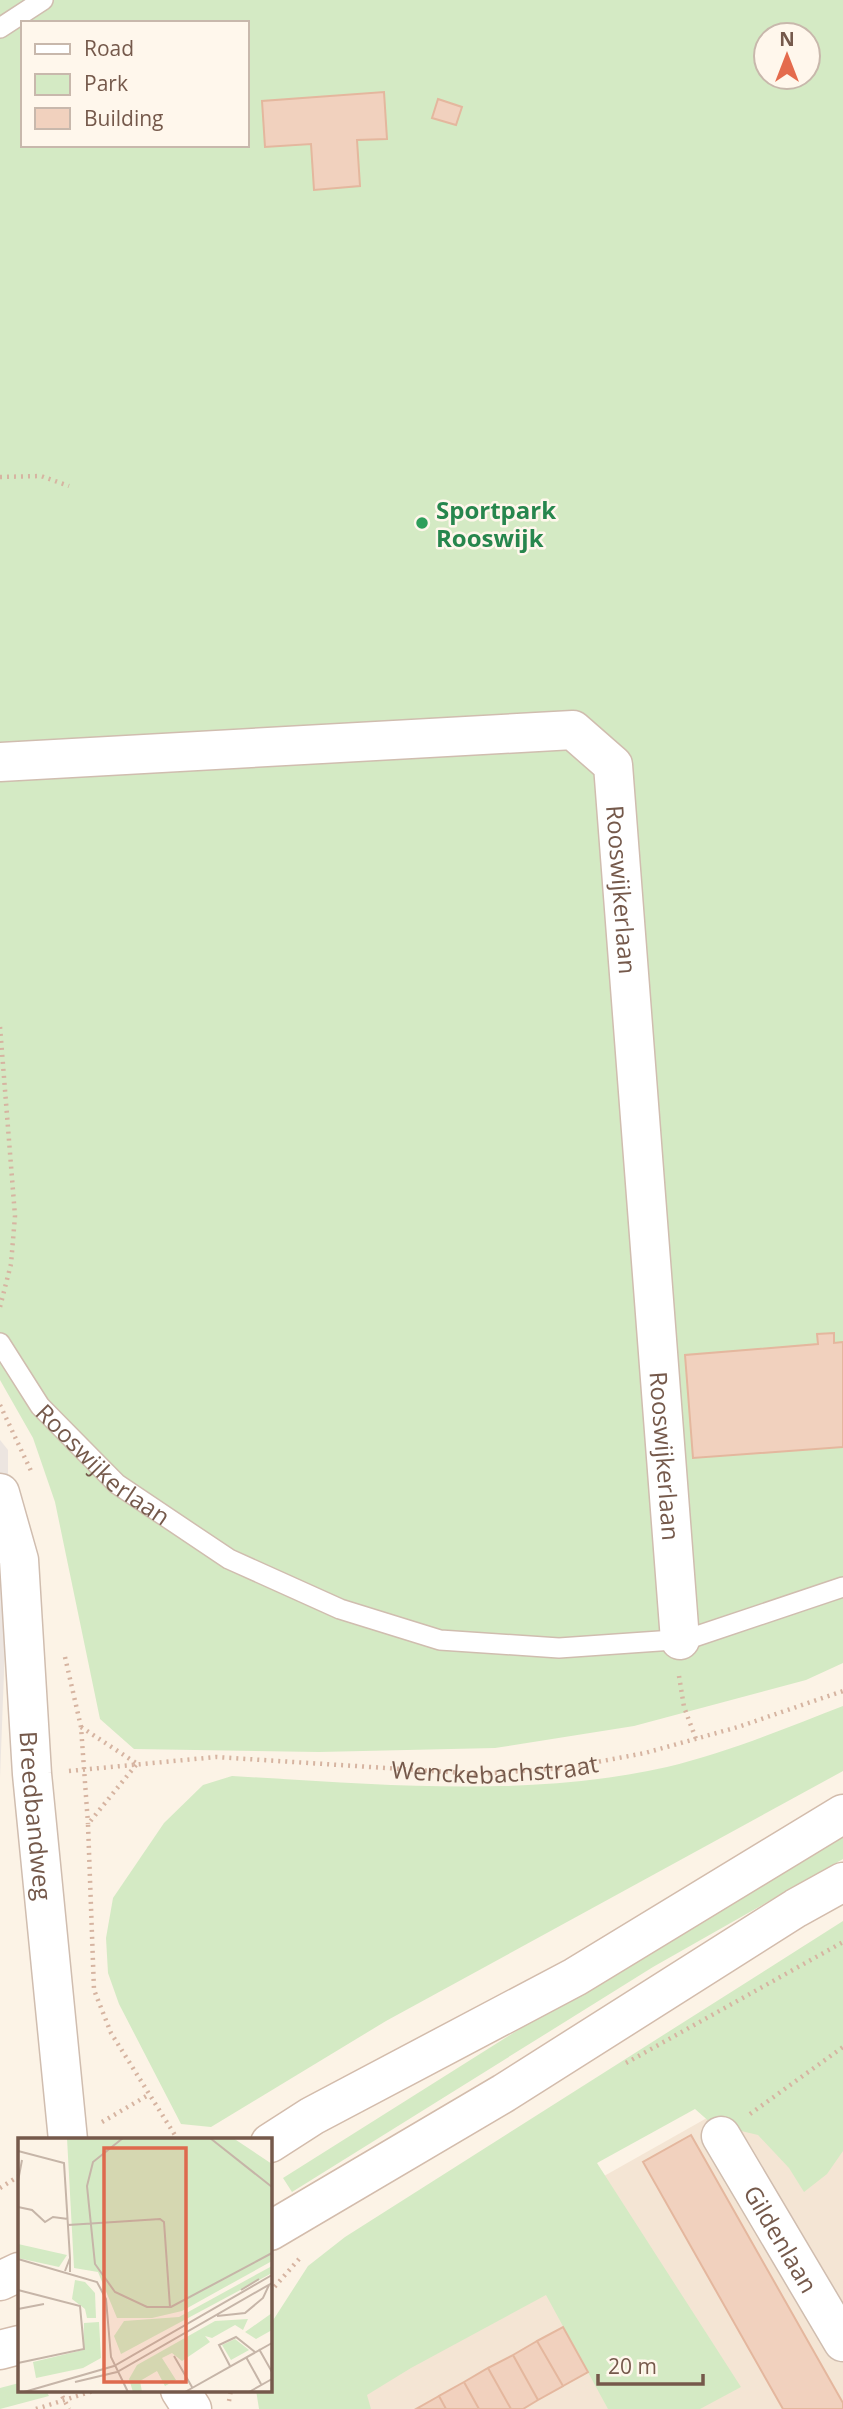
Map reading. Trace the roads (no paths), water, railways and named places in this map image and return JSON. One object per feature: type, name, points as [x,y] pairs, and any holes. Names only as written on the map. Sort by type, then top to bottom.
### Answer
[{"type":"street","name":"Rooswijkerlaan","points":[[0,762],[573,730],[614,765],[680,1640]]},
{"type":"street","name":"Breedbandweg","points":[[0,1493],[19,1560],[32,1774],[83,2132]]},
{"type":"street","points":[[271,2143],[312,2116],[575,1977],[843,1814]]},
{"type":"street","points":[[271,2230],[504,2093],[796,1908],[843,1882]]},
{"type":"street","name":"Gildenlaan","points":[[721,2136],[843,2342]]},
{"type":"street","points":[[0,2281],[18,2272]]},
{"type":"street","points":[[0,2350],[18,2345]]},
{"type":"street","points":[[181,2392],[192,2409]]},
{"type":"lane","points":[[0,28],[43,0]]},
{"type":"lane","name":"Rooswijkerlaan","points":[[0,1343],[40,1406],[117,1485],[229,1559],[340,1609],[440,1640],[559,1648],[680,1640],[843,1587]]},
{"type":"place","name":"Sportpark Rooswijk","points":[[422,523]]}]
